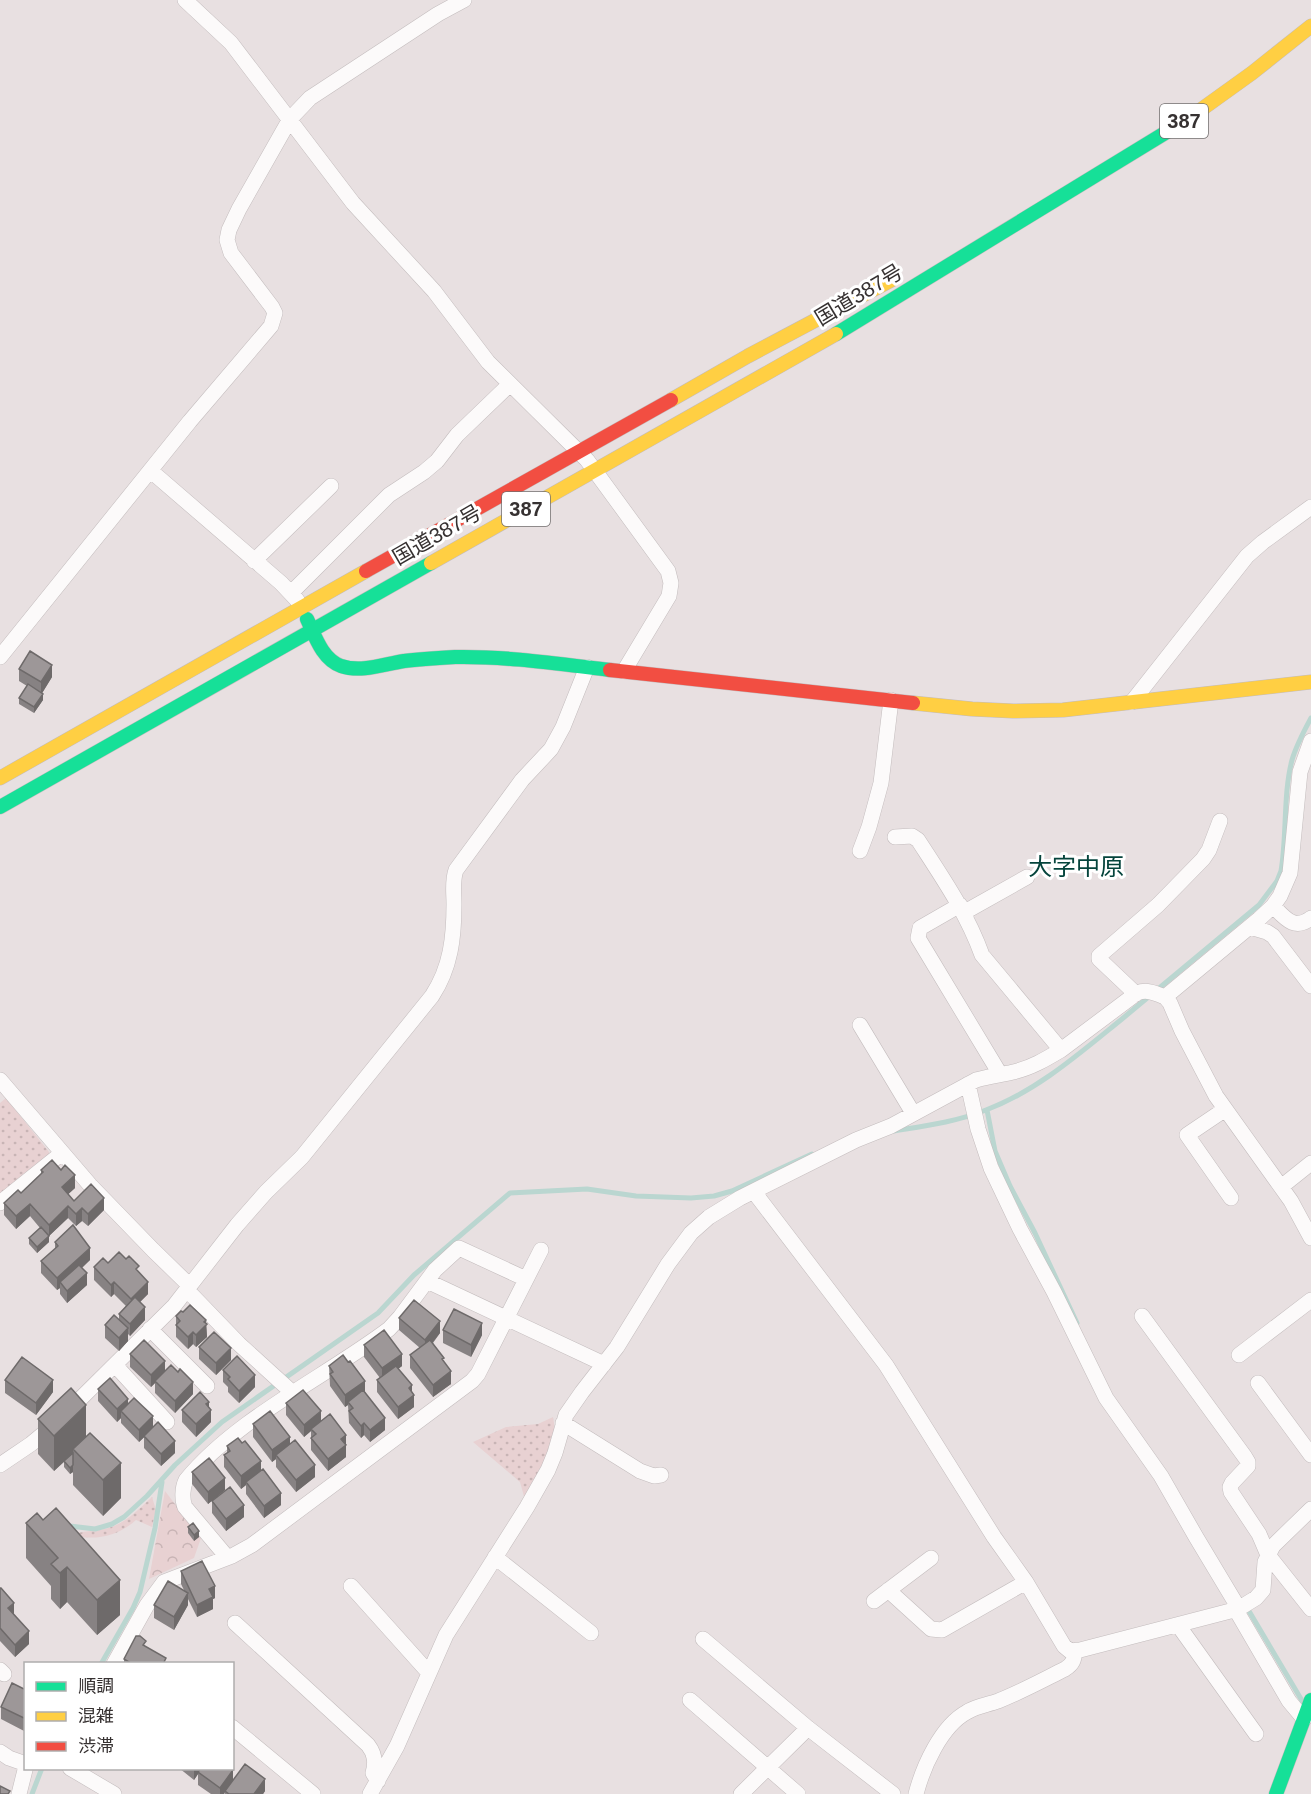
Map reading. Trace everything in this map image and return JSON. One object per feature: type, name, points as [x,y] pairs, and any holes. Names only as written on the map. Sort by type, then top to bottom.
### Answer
[{"type":"main road","name":"国道387号","points":[[0,807],[834,335],[1184,122],[1252,73],[1311,26]]},
{"type":"main road","name":"国道387号","points":[[0,778],[748,356],[869,291],[1048,204]]},
{"type":"main road","points":[[301,608],[325,653],[336,664],[346,668],[417,660],[482,658],[587,667],[972,709],[1013,711],[1063,710],[1311,682]]},
{"type":"main road","points":[[1276,1794],[1307,1711]]},
{"type":"street","points":[[185,0],[231,43],[364,217],[434,291],[481,353],[594,470],[668,571],[669,596],[624,671]]},
{"type":"street","points":[[0,657],[190,421],[266,333],[274,320],[275,313],[272,307],[231,253],[227,240],[239,209],[290,119],[310,98],[438,14],[464,0]]},
{"type":"street","points":[[291,593],[388,495],[437,461],[457,435],[510,385]]},
{"type":"street","points":[[151,471],[291,593],[301,608]]},
{"type":"street","points":[[254,561],[331,486]]},
{"type":"street","points":[[1132,702],[1247,556],[1311,507]]},
{"type":"street","points":[[0,1465],[46,1433],[189,1288],[237,1225],[266,1192],[302,1157],[439,986],[451,951],[456,870],[522,780],[551,749],[563,727],[587,667]]},
{"type":"street","points":[[860,851],[881,783],[891,700]]},
{"type":"street","points":[[1165,997],[1273,906],[1285,887],[1290,873],[1300,772],[1311,741]]},
{"type":"street","points":[[1136,994],[1099,956],[1151,912],[1203,859],[1209,850],[1220,821]]},
{"type":"street","points":[[895,837],[912,836],[918,840],[962,909],[984,958],[1061,1050]]},
{"type":"street","points":[[1000,1074],[918,938],[920,928],[1028,877]]},
{"type":"street","points":[[1273,906],[1291,922],[1301,924],[1311,918]]},
{"type":"street","points":[[1250,927],[1273,936],[1311,986]]},
{"type":"street","points":[[374,1787],[397,1746],[446,1635],[548,1470],[563,1423],[571,1407],[625,1335],[668,1264],[691,1233],[709,1217],[856,1140],[891,1126],[968,1084],[1028,1067],[1061,1050],[1143,990],[1165,997],[1204,1076],[1224,1110],[1281,1187],[1311,1238]]},
{"type":"street","points":[[860,1025],[913,1113]]},
{"type":"street","points":[[0,1080],[110,1207],[189,1288],[239,1344],[294,1394]]},
{"type":"street","points":[[968,1084],[978,1129],[991,1168],[1106,1398],[1161,1476],[1235,1602],[1245,1605],[1289,1701],[1307,1711]]},
{"type":"street","points":[[1224,1110],[1187,1135],[1231,1198]]},
{"type":"street","points":[[0,1203],[62,1153]]},
{"type":"street","points":[[1281,1187],[1311,1163]]},
{"type":"street","points":[[754,1192],[886,1365],[994,1537],[1026,1582],[1064,1646],[1070,1651],[1178,1625],[1245,1605],[1263,1590],[1265,1562],[1268,1555],[1280,1538],[1311,1509]]},
{"type":"street","points":[[227,1557],[183,1502],[184,1484],[188,1478],[225,1442],[389,1329],[435,1270],[459,1248],[526,1280]]},
{"type":"street","points":[[115,1662],[161,1584],[169,1578],[227,1557],[252,1545],[464,1389],[478,1374],[541,1250]]},
{"type":"street","points":[[427,1281],[604,1364]]},
{"type":"street","points":[[1239,1355],[1311,1300]]},
{"type":"street","points":[[1142,1316],[1248,1462],[1245,1471],[1232,1483],[1230,1489],[1259,1534],[1268,1555],[1311,1609]]},
{"type":"street","points":[[150,1329],[207,1386]]},
{"type":"street","points":[[115,1365],[167,1422]]},
{"type":"street","points":[[1258,1383],[1311,1455]]},
{"type":"street","points":[[563,1423],[640,1471],[654,1476],[661,1475]]},
{"type":"street","points":[[495,1557],[591,1633]]},
{"type":"street","points":[[874,1601],[931,1558]]},
{"type":"street","points":[[888,1590],[931,1629],[942,1630],[1026,1582]]},
{"type":"street","points":[[351,1586],[429,1672]]},
{"type":"street","points":[[234,1623],[368,1745],[374,1755],[374,1787]]},
{"type":"street","points":[[1178,1625],[1256,1734]]},
{"type":"street","points":[[703,1639],[808,1728],[893,1794]]},
{"type":"street","points":[[916,1794],[928,1761],[958,1718],[973,1709],[998,1701],[1071,1666],[1075,1651]]},
{"type":"street","points":[[690,1700],[798,1794]]},
{"type":"street","points":[[741,1794],[808,1728]]},
{"type":"street","points":[[234,1729],[313,1794]]},
{"type":"street","points":[[0,1752],[24,1764]]},
{"type":"street","points":[[19,1794],[25,1770]]},
{"type":"street","points":[[73,1770],[114,1794]]},
{"type":"green space","points":[[6,1098],[49,1152],[49,1159],[0,1198],[0,1103]]},
{"type":"green space","points":[[553,1417],[551,1450],[525,1500],[520,1482],[473,1442],[506,1427],[538,1424]]},
{"type":"green space","points":[[165,1491],[201,1538],[194,1558],[149,1579]]},
{"type":"green space","points":[[152,1497],[156,1510],[152,1527],[136,1520],[129,1526],[105,1536],[88,1538],[70,1535],[115,1526]]},
{"type":"building","points":[[30,651],[52,665],[41,682],[19,669]]},
{"type":"building","points":[[28,684],[43,694],[34,707],[19,698]]},
{"type":"building","points":[[52,1160],[61,1170],[65,1165],[75,1175],[62,1187],[74,1201],[91,1184],[104,1198],[88,1214],[82,1208],[76,1214],[68,1206],[49,1225],[30,1204],[16,1216],[4,1203],[18,1190],[21,1193]]},
{"type":"building","points":[[73,1225],[90,1248],[57,1278],[41,1261],[58,1246],[55,1242]]},
{"type":"building","points":[[41,1227],[49,1236],[37,1247],[29,1238]]},
{"type":"building","points":[[119,1252],[126,1259],[129,1256],[139,1266],[136,1269],[148,1282],[131,1299],[114,1282],[111,1285],[94,1267],[103,1258],[108,1263]]},
{"type":"building","points":[[79,1265],[87,1273],[67,1291],[60,1282]]},
{"type":"building","points":[[135,1297],[145,1307],[130,1324],[119,1314]]},
{"type":"building","points":[[414,1300],[440,1321],[425,1340],[399,1318]]},
{"type":"building","points":[[190,1305],[206,1320],[204,1322],[207,1324],[196,1335],[193,1332],[188,1337],[176,1325],[180,1321],[176,1316]]},
{"type":"building","points":[[454,1309],[482,1323],[471,1345],[443,1330]]},
{"type":"building","points":[[114,1315],[128,1328],[119,1338],[105,1325]]},
{"type":"building","points":[[384,1330],[402,1354],[382,1368],[364,1345]]},
{"type":"building","points":[[214,1332],[231,1348],[216,1363],[199,1347]]},
{"type":"building","points":[[144,1340],[165,1361],[151,1375],[130,1354]]},
{"type":"building","points":[[430,1340],[451,1371],[433,1385],[410,1355]]},
{"type":"building","points":[[343,1355],[365,1381],[345,1395],[330,1374],[333,1372],[329,1366]]},
{"type":"building","points":[[237,1356],[255,1375],[239,1391],[223,1370]]},
{"type":"building","points":[[22,1357],[53,1380],[36,1403],[5,1380]]},
{"type":"building","points":[[171,1365],[178,1372],[180,1369],[193,1382],[175,1401],[155,1381]]},
{"type":"building","points":[[396,1366],[412,1385],[409,1388],[414,1395],[398,1407],[377,1380]]},
{"type":"building","points":[[110,1378],[128,1399],[117,1409],[98,1389]]},
{"type":"building","points":[[71,1388],[86,1405],[54,1436],[38,1419]]},
{"type":"building","points":[[303,1390],[321,1411],[304,1425],[286,1403]]},
{"type":"building","points":[[363,1390],[385,1418],[370,1430],[364,1423],[361,1426],[349,1411],[353,1408],[348,1402]]},
{"type":"building","points":[[200,1392],[209,1402],[206,1404],[211,1410],[196,1424],[182,1410]]},
{"type":"building","points":[[134,1398],[153,1416],[139,1430],[121,1411]]},
{"type":"building","points":[[270,1411],[290,1437],[272,1450],[253,1424]]},
{"type":"building","points":[[330,1414],[346,1435],[341,1439],[346,1445],[328,1459],[311,1438],[316,1434],[311,1429]]},
{"type":"building","points":[[158,1422],[175,1441],[161,1454],[144,1436]]},
{"type":"building","points":[[90,1433],[121,1463],[103,1480],[73,1449]]},
{"type":"building","points":[[238,1438],[242,1443],[245,1441],[261,1461],[241,1476],[224,1455],[230,1451],[227,1446]]},
{"type":"building","points":[[295,1440],[315,1465],[296,1480],[276,1455]]},
{"type":"building","points":[[73,1453],[73,1465],[70,1468],[64,1461]]},
{"type":"building","points":[[209,1458],[225,1478],[208,1492],[192,1472]]},
{"type":"building","points":[[263,1469],[281,1493],[264,1506],[246,1482]]},
{"type":"building","points":[[230,1487],[244,1505],[226,1519],[212,1501]]},
{"type":"building","points":[[56,1508],[120,1580],[97,1600],[67,1567],[60,1573],[51,1564],[58,1558],[26,1523],[37,1513],[43,1520]]},
{"type":"building","points":[[193,1523],[199,1531],[194,1535],[188,1527]]},
{"type":"building","points":[[202,1561],[215,1586],[209,1589],[213,1597],[197,1605],[181,1571]]},
{"type":"building","points":[[168,1581],[188,1593],[174,1617],[154,1605]]},
{"type":"building","points":[[0,1588],[14,1603],[8,1608],[29,1631],[15,1645],[0,1628]]},
{"type":"building","points":[[136,1636],[146,1641],[143,1645],[166,1658],[164,1662],[129,1662],[124,1659]]},
{"type":"building","points":[[12,1683],[24,1689],[24,1718],[1,1707]]},
{"type":"building","points":[[245,1764],[265,1779],[254,1794],[229,1794],[225,1791]]},
{"type":"building","points":[[200,1770],[233,1770],[220,1788],[198,1772]]},
{"type":"building","points":[[0,1786],[10,1791],[8,1794],[0,1794]]},
{"type":"waterway","points":[[893,1131],[963,1118],[1023,1093],[1090,1045],[1259,905],[1277,881],[1281,871],[1289,773],[1296,749],[1311,718]]},
{"type":"waterway","points":[[987,1110],[995,1151],[1077,1323]]},
{"type":"waterway","points":[[70,1526],[95,1529],[112,1524],[124,1517],[175,1465],[222,1422],[378,1313],[414,1275],[510,1193],[587,1189],[636,1196],[691,1198],[714,1196],[732,1191],[812,1154]]},
{"type":"waterway","points":[[102,1662],[140,1592],[155,1528],[162,1482]]},
{"type":"waterway","points":[[1246,1606],[1304,1704]]},
{"type":"waterway","points":[[32,1794],[41,1770]]},
{"type":"traffic: fast","points":[[836,334],[1188,119]]},
{"type":"traffic: fast","points":[[0,807],[431,563]]},
{"type":"traffic: fast","points":[[307,619],[324,653],[334,663],[349,668],[365,668],[404,661],[474,657],[610,670]]},
{"type":"traffic: fast","points":[[1276,1794],[1311,1700]]},
{"type":"traffic: slow","points":[[1188,119],[1252,73],[1311,26]]},
{"type":"traffic: slow","points":[[671,400],[748,356],[895,278]]},
{"type":"traffic: slow","points":[[431,563],[836,334]]},
{"type":"traffic: slow","points":[[0,778],[366,571]]},
{"type":"traffic: slow","points":[[913,703],[1013,711],[1063,710],[1311,682]]},
{"type":"traffic: jam","points":[[366,571],[671,400]]},
{"type":"traffic: jam","points":[[610,670],[913,703]]},
{"type":"district","name":"大字中原","points":[[1076,867]]}]
